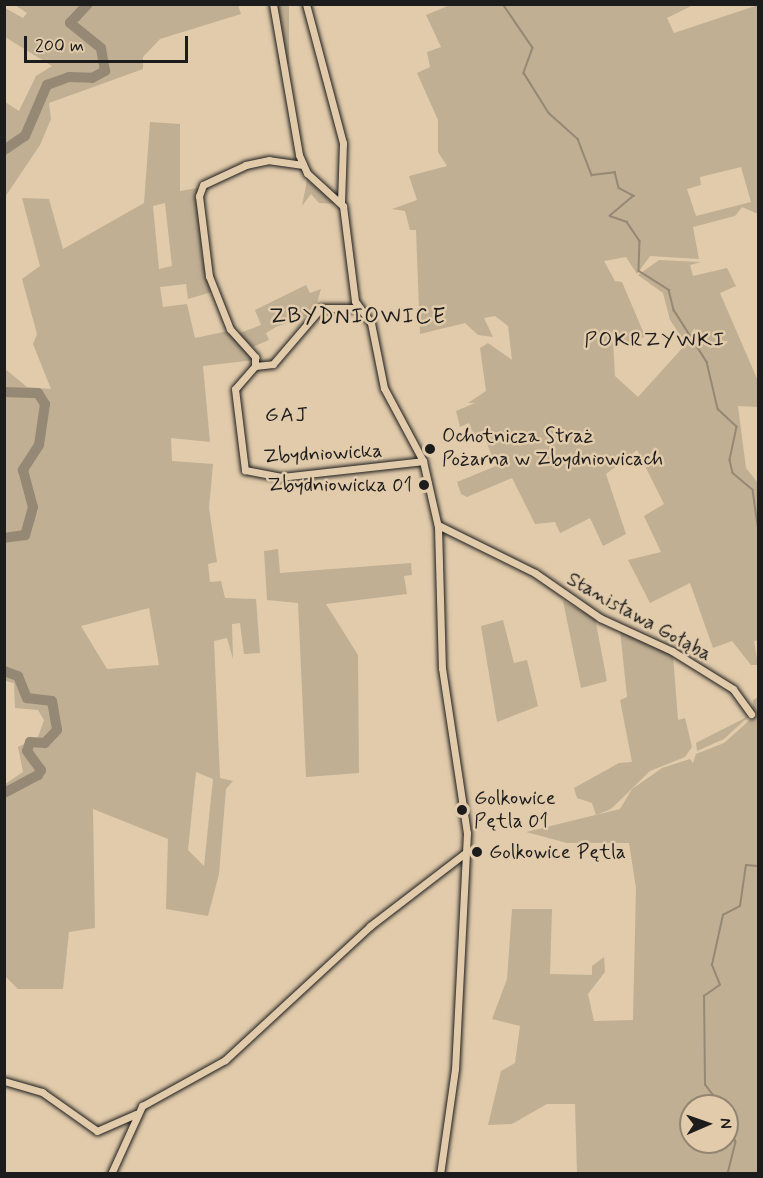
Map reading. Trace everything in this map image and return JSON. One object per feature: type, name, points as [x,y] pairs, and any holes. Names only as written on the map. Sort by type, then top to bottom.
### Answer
[{"type":"street","points":[[273,4],[303,165],[341,202]]},
{"type":"street","points":[[306,4],[343,142],[341,202],[359,308],[371,323],[384,388],[423,461],[438,525],[442,668],[466,812],[454,1069],[440,1173]]},
{"type":"street","points":[[303,165],[262,161],[201,187],[209,276],[230,329],[254,352],[255,366],[273,364],[321,308],[359,308]]},
{"type":"street","name":"Zbydniowicka","points":[[255,366],[235,389],[249,474],[281,477],[423,461]]},
{"type":"street","name":"Stanisława Gołąba","points":[[438,525],[535,573],[600,618],[679,655],[733,689],[751,714]]},
{"type":"street","points":[[4,1081],[42,1092],[97,1131],[136,1114],[151,1099],[225,1060],[370,926],[465,853]]},
{"type":"street","points":[[111,1173],[136,1114]]},
{"type":"shaded area","points":[[15,5],[238,5],[241,14],[160,39],[143,57],[143,69],[49,103],[51,119],[40,145],[5,197],[5,102],[19,111],[36,76],[52,66],[5,37],[5,8],[23,18],[27,13]]},
{"type":"shaded area","points":[[278,5],[289,5],[289,64],[278,64]]},
{"type":"shaded area","points":[[450,5],[693,5],[667,18],[674,33],[758,5],[758,214],[742,207],[735,216],[693,227],[699,259],[650,256],[637,274],[626,257],[604,261],[615,281],[622,282],[645,336],[629,347],[623,338],[613,341],[615,376],[638,397],[686,344],[670,320],[663,293],[638,275],[659,260],[701,262],[690,265],[693,276],[727,268],[736,286],[720,293],[758,381],[758,407],[738,406],[746,468],[758,483],[758,640],[754,641],[758,665],[751,665],[732,641],[713,648],[690,583],[650,603],[628,560],[661,552],[644,516],[664,504],[637,450],[606,474],[626,534],[603,546],[590,518],[560,533],[555,522],[535,524],[512,478],[467,497],[461,494],[457,482],[496,466],[484,436],[475,439],[469,423],[460,427],[456,411],[475,403],[468,403],[486,391],[480,348],[488,343],[512,360],[508,326],[495,316],[484,318],[493,337],[478,335],[465,323],[420,334],[416,230],[410,230],[405,211],[392,209],[417,200],[409,176],[447,166],[438,152],[438,120],[417,73],[430,67],[427,52],[441,47],[426,15]],"holes":[[[741,167],[751,202],[696,216],[687,189],[701,185],[700,177]]]},
{"type":"shaded area","points":[[150,122],[180,124],[180,191],[198,188],[202,257],[212,292],[188,299],[186,284],[160,287],[163,307],[187,304],[195,338],[228,331],[254,360],[203,366],[210,442],[171,438],[172,461],[213,464],[209,508],[217,562],[208,564],[210,582],[221,581],[225,598],[256,599],[260,653],[244,654],[240,623],[232,624],[233,659],[227,638],[214,641],[220,778],[233,781],[226,789],[219,874],[208,916],[166,909],[168,839],[93,809],[95,928],[69,932],[63,989],[18,989],[5,976],[5,784],[23,772],[18,747],[38,737],[44,720],[38,710],[15,708],[14,683],[5,681],[4,368],[27,387],[51,389],[33,344],[37,334],[22,279],[40,266],[22,198],[49,199],[63,249],[144,203]],"holes":[[[165,203],[172,266],[159,269],[153,206]],[[149,608],[159,665],[107,669],[81,626]],[[196,772],[213,779],[204,866],[188,850]]]},
{"type":"shaded area","points":[[307,180],[336,204],[319,203],[311,194],[302,206]]},
{"type":"shaded area","points":[[306,285],[310,293],[321,289],[314,313],[276,327],[266,333],[269,340],[253,347],[237,334],[261,325],[255,310]]},
{"type":"shaded area","points":[[278,549],[280,573],[411,563],[412,575],[404,576],[407,594],[326,604],[358,655],[359,773],[306,777],[298,603],[267,600],[264,551]]},
{"type":"shaded area","points":[[563,601],[595,618],[607,681],[581,688]]},
{"type":"shaded area","points":[[503,620],[514,663],[527,660],[538,706],[497,722],[481,626]]},
{"type":"shaded area","points":[[620,630],[673,655],[678,720],[685,718],[692,747],[685,757],[650,771],[611,809],[596,815],[592,803],[577,798],[574,788],[619,763],[632,762],[620,700],[627,697]]},
{"type":"shaded area","points":[[758,697],[758,1173],[577,1173],[575,1104],[547,1104],[512,1124],[488,1125],[501,1071],[515,1063],[520,1026],[492,1019],[507,979],[512,909],[552,909],[550,974],[592,975],[592,966],[604,957],[605,972],[588,994],[594,1021],[633,1020],[636,888],[629,843],[567,843],[526,832],[620,809],[632,789],[662,768],[690,759],[693,763],[696,754],[724,743],[752,718],[753,700]]},
{"type":"shaded area","points":[[749,716],[724,739],[697,751],[696,743]]},
{"type":"waterway","points":[[4,150],[25,136],[47,85],[69,77],[92,78],[105,71],[101,48],[70,23],[88,4]]},
{"type":"waterway","points":[[503,4],[533,48],[524,73],[549,113],[578,139],[592,175],[615,172],[619,188],[634,196],[610,216],[627,222],[640,241],[639,271],[669,290],[674,310],[707,362],[718,409],[737,427],[730,460],[733,473],[753,490],[758,526]]},
{"type":"waterway","points":[[4,392],[38,393],[45,404],[39,445],[23,470],[33,507],[25,535],[4,538]]},
{"type":"waterway","points":[[4,671],[18,676],[27,698],[52,701],[57,730],[45,743],[30,742],[27,751],[41,770],[38,775],[4,793]]},
{"type":"waterway","points":[[712,1094],[705,1085],[704,996],[720,985],[712,965],[723,915],[740,906],[746,865],[758,866]]},
{"type":"waterway","points":[[728,1174],[733,1154]]},
{"type":"place","name":"Ochotnicza Straż Pożarna w Zbydniowicach","points":[[430,449]]},
{"type":"place","name":"Zbydniowicka 01","points":[[424,485]]},
{"type":"place","name":"Golkowice Pętla 01","points":[[462,810]]},
{"type":"place","name":"Golkowice Pętla","points":[[477,852]]},
{"type":"district","name":"ZBYDNIOWICE","points":[[358,318]]},
{"type":"district","name":"POKRZYWKI","points":[[655,340]]},
{"type":"district","name":"GAJ","points":[[287,415]]}]
